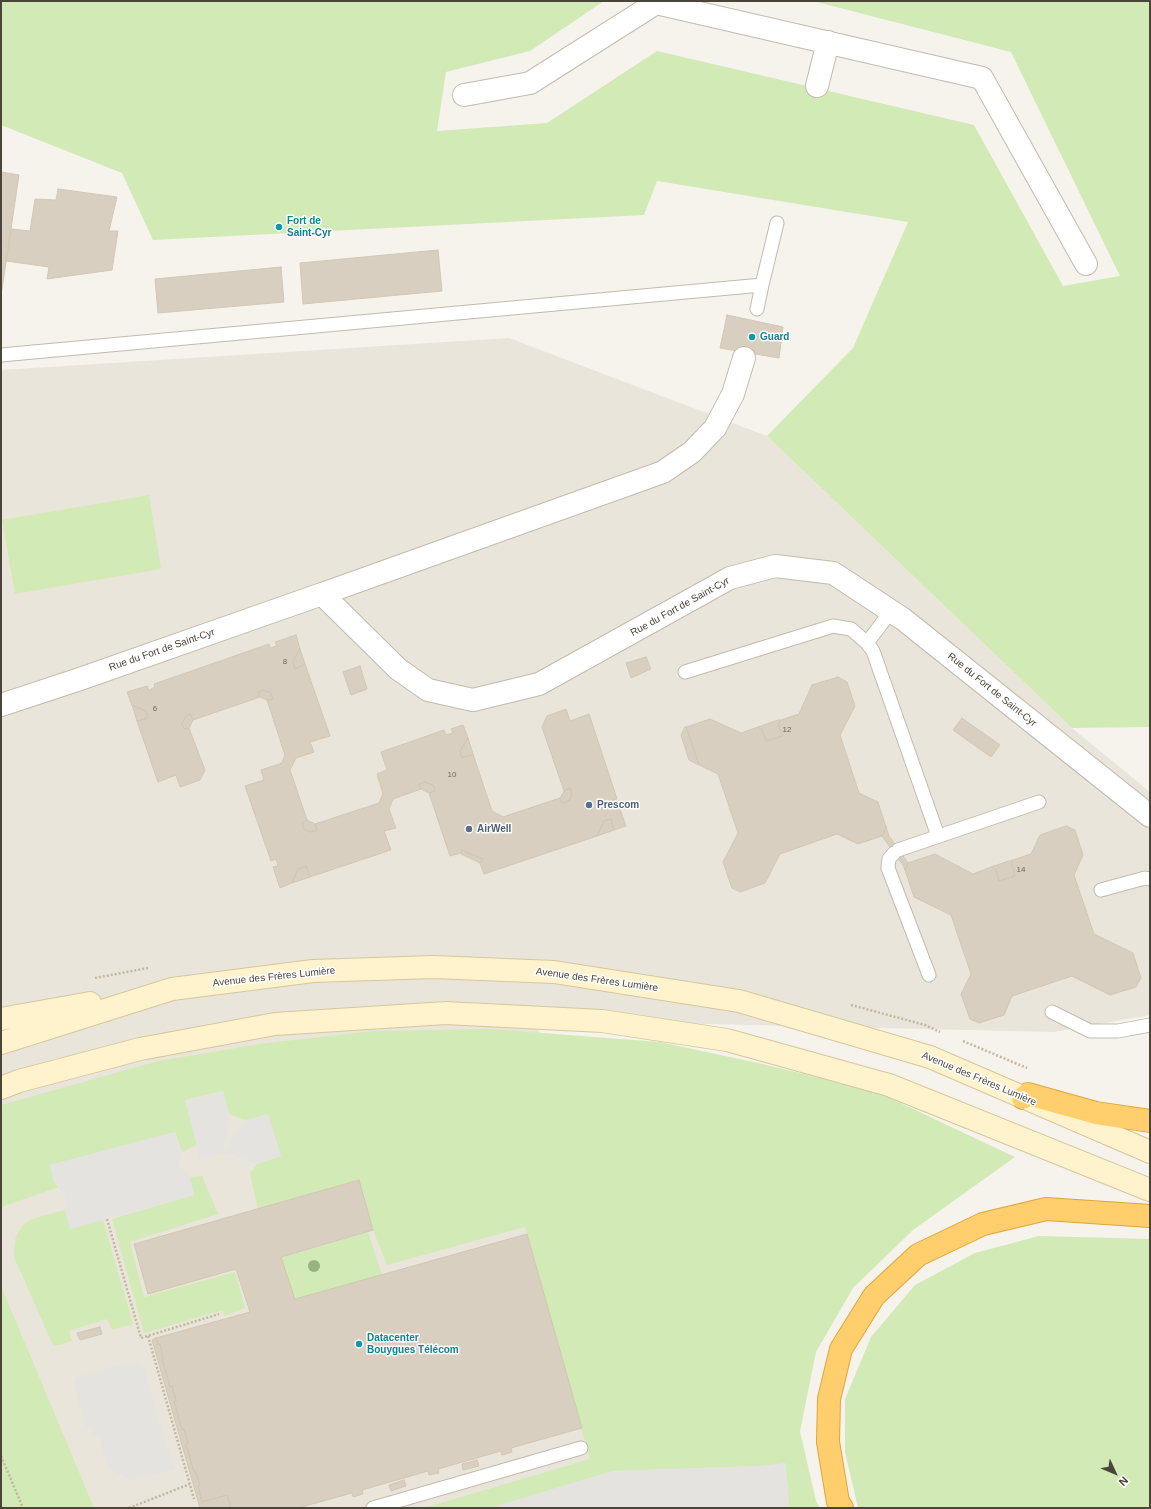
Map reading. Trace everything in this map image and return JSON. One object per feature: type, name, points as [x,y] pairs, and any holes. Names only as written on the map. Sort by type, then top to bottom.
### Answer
[{"type":"highway","points":[[1023,1098],[1028,1094],[1096,1113],[1150,1121]]},
{"type":"highway","points":[[842,1508],[838,1502],[828,1442],[829,1399],[841,1349],[874,1296],[918,1255],[983,1224],[1046,1209],[1150,1216]]},
{"type":"main road","name":"Avenue des Frères Lumière","points":[[1,1043],[172,989],[313,971],[434,967],[554,972],[739,1001],[930,1056],[1023,1098],[1150,1152]]},
{"type":"main road","points":[[1,1019],[172,989]]},
{"type":"main road","points":[[1,1088],[19,1081],[140,1049],[275,1024],[446,1012],[602,1021],[727,1040],[889,1085],[1150,1190]]},
{"type":"main road","points":[[1,1057],[17,1051],[23,1036]]},
{"type":"street","points":[[464,95],[530,83],[656,3],[982,78],[1086,264]]},
{"type":"street","points":[[817,86],[828,42]]},
{"type":"street","name":"Rue du Fort de Saint-Cyr","points":[[1,705],[80,679],[322,594],[663,472],[692,452],[715,428],[733,394],[744,358]]},
{"type":"street","name":"Rue du Fort de Saint-Cyr","points":[[322,594],[398,669],[428,690],[473,700],[539,684],[730,578],[775,566],[833,573],[903,619],[1150,816]]},
{"type":"lane","points":[[757,309],[777,223]]},
{"type":"lane","points":[[1,355],[762,285]]},
{"type":"lane","points":[[867,643],[891,611]]},
{"type":"lane","points":[[686,672],[833,626],[851,629],[867,643],[873,651],[938,836]]},
{"type":"lane","points":[[929,975],[888,868],[889,858],[896,851],[1039,802]]},
{"type":"lane","points":[[1101,890],[1145,878],[1150,879]]},
{"type":"lane","points":[[1052,1012],[1090,1031],[1118,1031],[1150,1025]]},
{"type":"lane","points":[[373,1508],[581,1448]]},
{"type":"path","points":[[108,1218],[141,1338],[219,1314]]},
{"type":"path","points":[[148,1336],[194,1498]]},
{"type":"path","points":[[1,1456],[23,1508]]},
{"type":"path","points":[[129,1508],[190,1484]]},
{"type":"shaded area","points":[[509,338],[767,436],[1072,728],[1150,792],[1150,1015],[1054,1032],[533,1020],[799,1508],[1,1508],[1,370]]},
{"type":"shaded area","points":[[223,1091],[229,1114],[224,1151],[246,1120],[268,1114],[281,1156],[257,1164],[224,1152],[200,1159],[185,1100]]},
{"type":"shaded area","points":[[175,1132],[182,1152],[178,1164],[190,1177],[194,1195],[70,1229],[65,1210],[65,1195],[54,1182],[50,1165]]},
{"type":"shaded area","points":[[134,1360],[144,1369],[175,1468],[133,1481],[109,1469],[99,1438],[86,1426],[75,1389],[75,1378]]},
{"type":"shaded area","points":[[786,1463],[789,1508],[490,1508],[613,1471],[759,1466]]},
{"type":"green space","name":"Fort de Saint-Cyr","points":[[1,1],[604,1],[530,51],[446,72],[437,131],[547,123],[657,51],[974,125],[1063,286],[1120,276],[1011,52],[813,1],[1150,1],[1150,727],[1072,728],[767,436],[853,348],[908,222],[657,181],[644,215],[153,240],[122,173],[1,125]]},
{"type":"green space","points":[[149,495],[161,569],[15,594],[2,520]]},
{"type":"green space","points":[[490,1029],[660,1042],[767,1065],[877,1092],[1015,1157],[913,1230],[853,1288],[816,1352],[800,1431],[816,1501],[820,1508],[789,1508],[787,1480],[759,1466],[613,1471],[490,1508],[424,1508],[590,1459],[525,1227],[387,1265],[373,1230],[359,1180],[258,1209],[250,1174],[257,1164],[281,1156],[268,1115],[246,1120],[229,1114],[223,1091],[185,1100],[197,1145],[182,1152],[175,1132],[50,1165],[54,1182],[59,1187],[4,1206],[1,1209],[1,1105],[158,1061],[267,1043],[374,1031]]},
{"type":"green space","points":[[202,1176],[218,1214],[130,1242],[144,1297],[235,1272],[245,1308],[224,1316],[223,1310],[144,1333],[112,1219],[194,1195],[190,1177]]},
{"type":"green space","points":[[65,1210],[70,1229],[103,1220],[133,1324],[112,1330],[107,1319],[69,1331],[72,1341],[55,1345],[52,1343],[14,1257],[14,1247],[16,1236],[22,1226],[32,1219]]},
{"type":"green space","points":[[368,1232],[382,1275],[295,1299],[281,1257]]},
{"type":"green space","points":[[1039,1236],[1150,1239],[1150,1508],[858,1508],[845,1452],[845,1399],[871,1337],[915,1285],[975,1253]]},
{"type":"green space","points":[[1,1286],[94,1508],[1,1508]]},
{"type":"building","points":[[1,172],[19,175],[1,296]]},
{"type":"building","points":[[58,189],[117,197],[109,231],[118,231],[112,270],[47,279],[49,267],[6,261],[11,229],[30,231],[35,199],[56,200]]},
{"type":"building","points":[[438,250],[442,291],[303,304],[300,263]]},
{"type":"building","points":[[281,267],[284,302],[158,313],[155,279]]},
{"type":"building","name":"Guard","points":[[727,315],[783,327],[779,358],[720,348]]},
{"type":"building","points":[[296,635],[300,649],[293,662],[295,669],[305,664],[330,736],[310,742],[314,752],[296,758],[290,770],[307,820],[302,823],[304,829],[311,832],[317,830],[315,824],[379,803],[383,794],[377,774],[387,770],[381,752],[444,730],[446,735],[453,733],[451,729],[463,725],[468,738],[460,751],[462,758],[473,754],[492,811],[503,817],[560,798],[562,803],[569,801],[572,795],[570,788],[564,791],[542,727],[547,716],[566,709],[570,721],[589,714],[617,799],[613,800],[615,807],[619,806],[626,826],[614,830],[611,819],[604,821],[597,836],[484,874],[480,863],[483,859],[462,850],[461,853],[450,856],[429,793],[435,791],[433,785],[425,782],[419,784],[421,789],[393,799],[389,809],[396,828],[384,831],[391,850],[310,877],[306,866],[298,869],[292,883],[280,888],[273,867],[278,866],[276,859],[271,861],[245,786],[264,780],[261,770],[282,763],[285,755],[267,700],[273,699],[271,693],[263,690],[258,692],[260,697],[193,720],[190,714],[186,716],[182,724],[184,729],[189,728],[205,770],[200,780],[180,787],[176,775],[158,782],[137,721],[148,718],[146,711],[132,705],[127,692],[147,686],[149,690],[155,687],[154,684],[269,644],[270,648],[277,646],[275,642]]},
{"type":"building","points":[[300,649],[305,664],[295,669],[293,662]]},
{"type":"building","points":[[646,657],[651,669],[631,678],[626,663]]},
{"type":"building","points":[[360,666],[367,689],[351,695],[343,672]]},
{"type":"building","points":[[838,677],[847,682],[855,706],[840,735],[859,793],[878,802],[886,827],[882,836],[858,844],[837,834],[780,854],[765,883],[740,892],[732,888],[723,862],[738,833],[718,774],[699,765],[686,727],[710,719],[741,733],[758,727],[762,730],[766,741],[783,736],[778,725],[781,720],[799,714],[812,685]]},
{"type":"building","points":[[263,690],[271,693],[273,699],[267,700],[260,697],[258,692]]},
{"type":"building","points":[[132,705],[146,711],[148,718],[137,721]]},
{"type":"building","points":[[190,714],[193,720],[189,728],[184,729],[182,724],[186,716]]},
{"type":"building","points":[[962,718],[1000,745],[991,757],[953,730]]},
{"type":"building","points":[[781,720],[778,725],[783,736],[766,741],[762,730],[758,727]]},
{"type":"building","points":[[685,727],[699,765],[689,760],[681,735]]},
{"type":"building","points":[[468,738],[473,754],[462,758],[460,751]]},
{"type":"building","points":[[425,782],[433,785],[435,791],[429,793],[421,789],[419,784]]},
{"type":"building","points":[[570,788],[572,795],[569,801],[562,803],[560,798],[564,791]]},
{"type":"building","points":[[611,819],[614,830],[597,836],[604,821]]},
{"type":"building","points":[[307,820],[315,824],[317,830],[311,832],[304,829],[302,823]]},
{"type":"building","points":[[1066,826],[1075,830],[1083,855],[1074,875],[1094,934],[1133,953],[1141,978],[1136,987],[1110,995],[1072,976],[1012,996],[1004,1015],[979,1023],[970,1019],[961,994],[971,974],[951,915],[914,897],[905,870],[908,863],[935,854],[973,874],[991,867],[996,870],[999,881],[1015,876],[1012,864],[1013,860],[1031,854],[1040,835]]},
{"type":"building","points":[[886,827],[889,836],[908,863],[905,870],[882,836]]},
{"type":"building","points":[[462,850],[483,859],[480,863],[461,854]]},
{"type":"building","points":[[1012,860],[1015,876],[999,881],[996,870],[991,867]]},
{"type":"building","points":[[306,866],[310,877],[292,883],[298,869]]},
{"type":"building","name":"Datacenter Bouygues Télécom","points":[[359,1180],[373,1230],[281,1257],[295,1299],[527,1234],[582,1428],[511,1448],[512,1452],[502,1455],[501,1451],[438,1469],[439,1473],[429,1475],[428,1471],[362,1490],[363,1494],[353,1497],[352,1493],[298,1508],[231,1508],[227,1495],[202,1502],[198,1486],[200,1486],[196,1472],[194,1472],[186,1444],[188,1443],[184,1429],[182,1430],[174,1401],[176,1401],[172,1386],[170,1387],[162,1358],[160,1344],[158,1345],[156,1338],[250,1312],[236,1269],[148,1294],[134,1244]]},
{"type":"building","points":[[100,1327],[102,1334],[80,1340],[77,1333]]},
{"type":"building","points":[[156,1338],[158,1345],[160,1344],[162,1358],[170,1387],[172,1386],[176,1401],[174,1401],[182,1430],[184,1429],[188,1443],[186,1444],[194,1472],[196,1472],[200,1486],[198,1486],[202,1502],[227,1495],[231,1508],[200,1508],[152,1340]]},
{"type":"building","points":[[477,1460],[479,1466],[463,1470],[462,1464]]},
{"type":"building","points":[[404,1480],[406,1486],[391,1491],[389,1485]]},
{"type":"place","name":"Fort de Saint-Cyr","points":[[279,227]]},
{"type":"place","name":"Guard","points":[[752,337]]},
{"type":"place","name":"Prescom","points":[[589,805]]},
{"type":"place","name":"AirWell","points":[[469,829]]},
{"type":"place","name":"Datacenter Bouygues Télécom","points":[[359,1344]]}]
